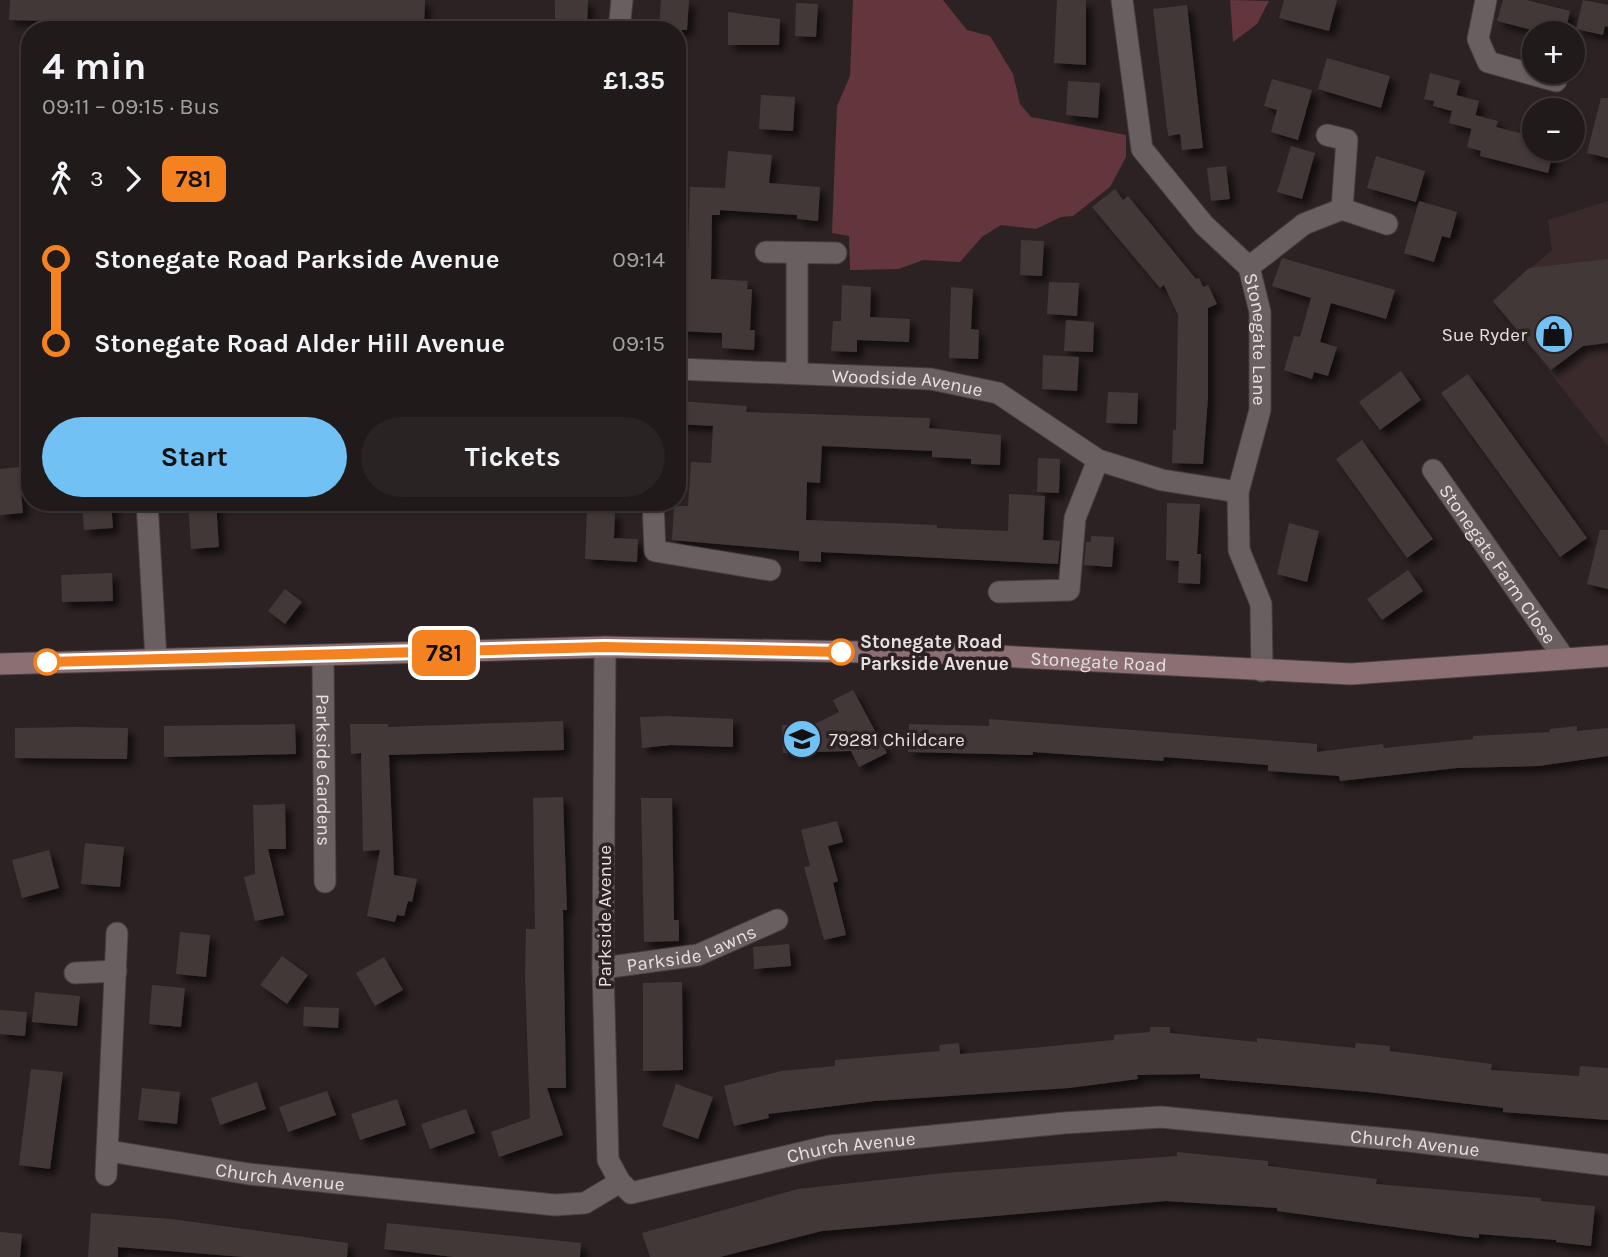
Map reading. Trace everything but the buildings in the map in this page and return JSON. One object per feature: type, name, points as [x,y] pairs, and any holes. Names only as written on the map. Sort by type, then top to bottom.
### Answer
[{"type":"main road","name":"Stonegate Road","points":[[0,664],[605,647],[959,654],[1351,674],[1608,656]]},
{"type":"street","points":[[620,21],[622,0]]},
{"type":"street","name":"Stonegate Lane","points":[[1122,0],[1142,149],[1204,225],[1249,267],[1260,312],[1260,410],[1238,492],[1238,550],[1261,604],[1262,671]]},
{"type":"street","points":[[1486,0],[1478,39],[1488,62],[1522,72]]},
{"type":"street","points":[[1327,135],[1347,140],[1342,209]]},
{"type":"street","points":[[1249,267],[1304,224],[1342,209],[1387,224]]},
{"type":"street","points":[[766,252],[836,253]]},
{"type":"street","points":[[797,253],[797,372]]},
{"type":"street","name":"Woodside Avenue","points":[[686,369],[932,379],[998,393],[1098,460],[1162,480],[1238,492]]},
{"type":"street","points":[[999,592],[1069,590],[1075,517],[1098,460]]},
{"type":"street","name":"Stonegate Farm Close","points":[[1433,470],[1564,658]]},
{"type":"street","points":[[148,511],[156,659]]},
{"type":"street","points":[[653,511],[655,551],[770,570]]},
{"type":"street","name":"Parkside Avenue","points":[[605,647],[603,968],[608,1160],[620,1182]]},
{"type":"street","name":"Parkside Gardens","points":[[323,656],[325,882]]},
{"type":"street","name":"Parkside Lawns","points":[[603,968],[698,955],[777,920]]},
{"type":"street","points":[[106,1175],[117,933]]},
{"type":"street","points":[[75,973],[117,971]]},
{"type":"street","name":"Church Avenue","points":[[109,1151],[250,1174],[555,1205],[585,1203],[620,1182],[631,1193],[830,1146],[1064,1123],[1161,1117],[1409,1141],[1608,1165]]},
{"type":"shaded area","points":[[853,0],[943,0],[967,30],[990,36],[1013,74],[1020,104],[1031,117],[1126,135],[1126,157],[1110,187],[1073,216],[1061,217],[1036,229],[1001,225],[982,237],[960,262],[923,260],[899,269],[850,270],[849,236],[832,233],[837,106],[850,76]]},
{"type":"shaded area","points":[[1230,0],[1269,1],[1257,24],[1233,42]]},
{"type":"shaded area","points":[[1608,201],[1608,446],[1493,301],[1552,250],[1548,220]]},
{"type":"bus line","name":"781","points":[[47,662],[513,652],[605,647],[841,652]]},
{"type":"place","name":"Sue Ryder","points":[[1554,334]]},
{"type":"place","name":"Stonegate Road Parkside Avenue","points":[[841,652]]},
{"type":"place","name":"79281 Childcare","points":[[802,739]]}]
